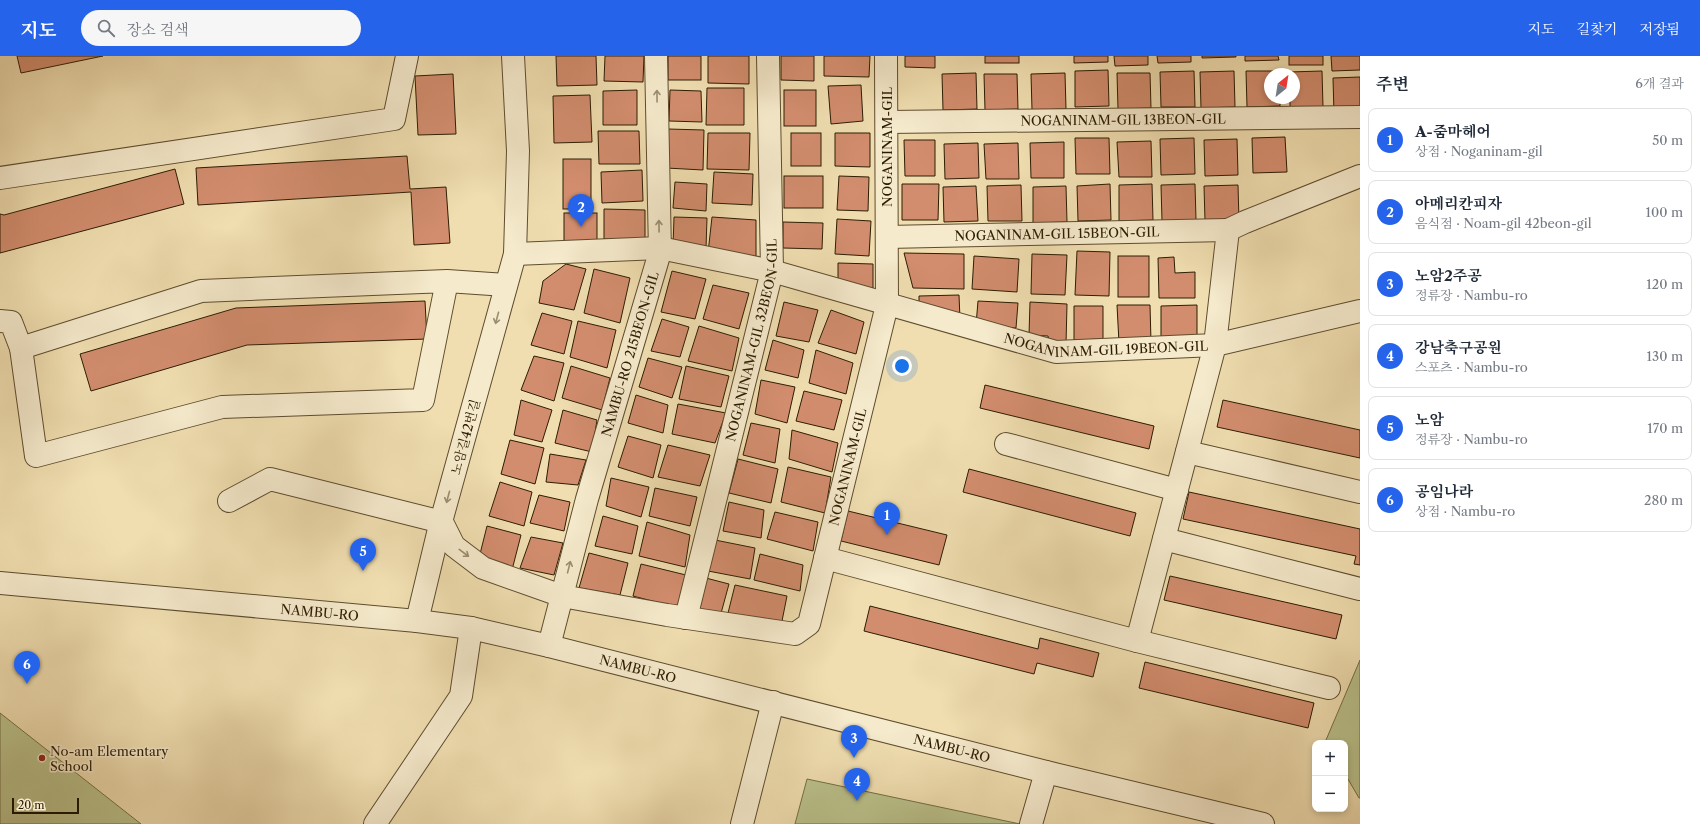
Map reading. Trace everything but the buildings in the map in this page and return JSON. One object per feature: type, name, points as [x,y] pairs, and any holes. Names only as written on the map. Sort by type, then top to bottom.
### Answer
[{"type":"street","points":[[0,178],[394,119],[407,56]]},
{"type":"street","name":"노암길42번길","points":[[417,621],[442,522],[515,254],[518,151],[513,56]]},
{"type":"street","name":"NAMBU-RO 215BEON-GIL","points":[[549,646],[587,498],[660,248],[656,56]]},
{"type":"street","name":"NOGANINAM-GIL 32BEON-GIL","points":[[686,618],[772,271],[768,56]]},
{"type":"street","name":"NOGANINAM-GIL","points":[[442,522],[454,546],[483,568],[562,596],[686,618],[795,634],[809,624],[887,305],[886,56]]},
{"type":"street","name":"NOGANINAM-GIL 13BEON-GIL","points":[[886,122],[1360,117]]},
{"type":"street","points":[[1228,230],[1360,176]]},
{"type":"street","name":"NOGANINAM-GIL 19BEON-GIL","points":[[515,254],[660,248],[772,271],[1056,352],[1215,345],[1228,230]]},
{"type":"street","name":"NOGANINAM-GIL 15BEON-GIL","points":[[887,237],[1228,230]]},
{"type":"street","points":[[21,348],[201,291],[447,281],[506,285]]},
{"type":"street","points":[[0,321],[11,322],[21,348],[36,456],[222,407],[423,400],[447,281]]},
{"type":"street","points":[[1137,641],[1215,345],[1360,311]]},
{"type":"street","points":[[1006,444],[1177,490]]},
{"type":"street","points":[[1186,452],[1360,492]]},
{"type":"street","points":[[229,501],[270,479],[442,522]]},
{"type":"street","points":[[1164,539],[1360,589]]},
{"type":"street","points":[[825,558],[1137,641],[1329,688]]},
{"type":"street","name":"NAMBU-RO","points":[[0,582],[417,621],[471,628],[773,702],[1046,772],[1263,824]]},
{"type":"street","points":[[375,824],[461,696],[471,628]]},
{"type":"street","points":[[742,824],[773,702]]},
{"type":"street","points":[[1031,824],[1046,772]]},
{"type":"green space","points":[[1360,660],[1360,798],[1348,779],[1348,740],[1326,740]]},
{"type":"green space","name":"No-am Elementary School","points":[[0,713],[141,824],[0,824]]},
{"type":"green space","points":[[807,779],[1020,824],[795,824]]},
{"type":"place","name":"아메리칸피자","points":[[581,227]]},
{"type":"place","name":"A-줌마헤어","points":[[887,535]]},
{"type":"place","name":"노암","points":[[363,571]]},
{"type":"place","name":"공임나라","points":[[27,684]]},
{"type":"place","name":"No-am Elementary School","points":[[42,758]]},
{"type":"place","name":"노암2주공","points":[[854,758]]},
{"type":"place","name":"강남축구공원","points":[[857,801]]}]
